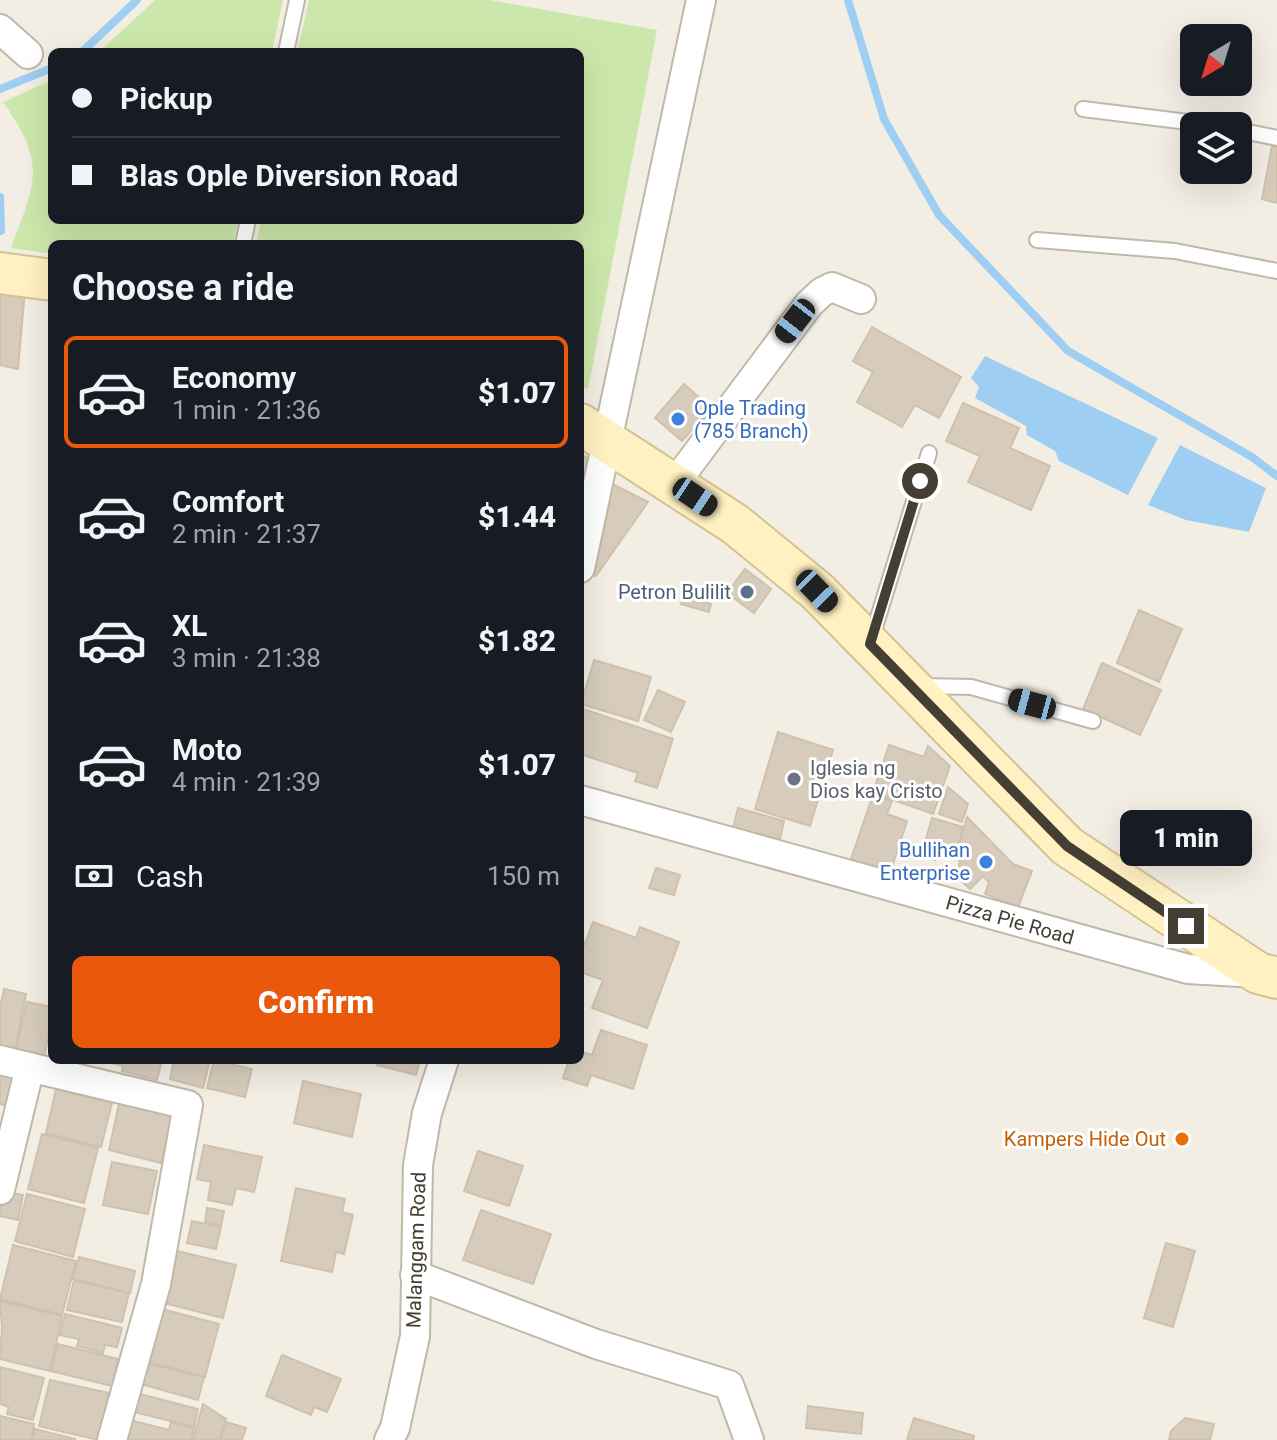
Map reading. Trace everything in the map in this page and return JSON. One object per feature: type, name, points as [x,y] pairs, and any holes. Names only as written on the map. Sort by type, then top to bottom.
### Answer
[{"type":"main road","points":[[0,273],[48,279]]},
{"type":"main road","points":[[593,432],[735,524],[817,591],[1067,846],[1268,976]]},
{"type":"street","points":[[584,526],[593,432],[701,0]]},
{"type":"street","points":[[0,29],[28,54]]},
{"type":"street","points":[[675,483],[809,304],[832,287],[861,299]]},
{"type":"street","name":"Pizza Pie Road","points":[[584,801],[1188,969],[1268,976]]},
{"type":"street","points":[[0,1060],[188,1105],[156,1284],[112,1440]]},
{"type":"street","name":"Malanggam Road","points":[[389,1440],[395,1428],[415,1336],[418,1165],[427,1113],[443,1064]]},
{"type":"street","points":[[0,1190],[30,1067]]},
{"type":"street","points":[[415,1275],[596,1344],[729,1385],[749,1440]]},
{"type":"lane","points":[[287,48],[297,0]]},
{"type":"lane","points":[[1083,109],[1180,121]]},
{"type":"lane","points":[[1252,133],[1277,138]]},
{"type":"lane","points":[[1037,240],[1175,251],[1277,271]]},
{"type":"lane","points":[[870,644],[929,453]]},
{"type":"lane","points":[[910,685],[971,687],[1093,721]]},
{"type":"green space","points":[[155,0],[283,0],[273,48],[103,48]]},
{"type":"green space","points":[[309,0],[490,0],[657,30],[588,389],[584,388],[584,240],[257,240],[260,224],[584,224],[584,48],[298,48]]},
{"type":"green space","points":[[48,82],[48,224],[237,224],[234,240],[48,240],[48,253],[11,248],[31,189],[33,173],[26,142],[3,102]]},
{"type":"water","points":[[985,356],[1158,438],[1128,495],[1059,461],[1055,451],[1027,435],[1026,426],[975,398],[979,387],[971,378]]},
{"type":"water","points":[[1180,445],[1266,488],[1249,532],[1186,520],[1148,505]]},
{"type":"building","points":[[1272,146],[1277,147],[1277,203],[1262,199]]},
{"type":"building","points":[[0,285],[25,289],[18,369],[0,365]]},
{"type":"building","points":[[872,327],[961,377],[939,418],[915,405],[902,427],[857,402],[873,372],[853,361]]},
{"type":"building","points":[[684,384],[711,408],[682,441],[655,418]]},
{"type":"building","points":[[963,403],[1019,428],[1010,448],[1050,466],[1031,510],[968,482],[980,456],[946,441]]},
{"type":"building","points":[[584,456],[594,461],[584,500]]},
{"type":"building","points":[[608,482],[648,502],[596,576],[587,574]]},
{"type":"building","points":[[745,569],[771,589],[754,613],[727,593]]},
{"type":"building","points":[[684,596],[711,604],[709,612],[681,604]]},
{"type":"building","points":[[1139,610],[1182,629],[1159,682],[1117,663]]},
{"type":"building","points":[[594,660],[651,677],[638,721],[584,705],[584,694]]},
{"type":"building","points":[[1102,663],[1161,690],[1140,735],[1083,709]]},
{"type":"building","points":[[658,690],[685,702],[671,732],[644,720]]},
{"type":"building","points":[[584,709],[673,739],[657,788],[635,781],[638,773],[584,755]]},
{"type":"building","name":"Iglesia ng Dios kay Cristo","points":[[778,732],[833,750],[810,826],[755,809]]},
{"type":"building","points":[[889,745],[924,757],[928,746],[950,766],[933,814],[873,793]]},
{"type":"building","points":[[948,787],[968,804],[962,822],[939,814]]},
{"type":"building","points":[[873,795],[892,801],[887,814],[907,821],[890,873],[851,859]]},
{"type":"building","points":[[738,808],[784,821],[780,839],[733,828]]},
{"type":"building","name":"Bullihan Enterprise","points":[[967,817],[1013,864],[1032,871],[1018,907],[985,894],[989,882],[983,876],[970,889],[957,877],[960,861],[956,857]]},
{"type":"building","points":[[932,818],[963,827],[956,855],[938,851],[935,860],[921,856]]},
{"type":"building","points":[[656,868],[680,875],[674,895],[649,888]]},
{"type":"building","points":[[593,922],[636,938],[640,927],[679,942],[647,1028],[592,1008],[603,980],[584,973],[584,946]]},
{"type":"building","points":[[4,989],[26,994],[14,1055],[0,1052],[0,1008]]},
{"type":"building","points":[[27,1002],[48,1006],[48,1039],[43,1062],[15,1056]]},
{"type":"building","points":[[601,1030],[647,1045],[633,1089],[591,1075],[587,1086],[563,1078],[568,1064],[584,1064],[584,1052],[592,1055]]},
{"type":"building","points":[[116,1064],[161,1064],[157,1080],[122,1071],[123,1066]]},
{"type":"building","points":[[173,1064],[209,1064],[203,1088],[170,1079]]},
{"type":"building","points":[[213,1064],[252,1069],[245,1097],[207,1088]]},
{"type":"building","points":[[377,1064],[419,1064],[416,1075]]},
{"type":"building","points":[[0,1069],[25,1076],[17,1108],[0,1104]]},
{"type":"building","points":[[303,1081],[361,1094],[352,1137],[294,1123]]},
{"type":"building","points":[[56,1089],[112,1103],[101,1147],[46,1133]]},
{"type":"building","points":[[119,1104],[172,1116],[161,1163],[109,1150]]},
{"type":"building","points":[[42,1134],[98,1148],[84,1203],[28,1189]]},
{"type":"building","points":[[204,1145],[262,1157],[254,1192],[236,1188],[232,1205],[208,1200],[211,1182],[197,1179]]},
{"type":"building","points":[[478,1151],[523,1166],[509,1206],[464,1191]]},
{"type":"building","points":[[112,1162],[157,1171],[148,1214],[103,1205]]},
{"type":"building","points":[[296,1188],[345,1199],[342,1212],[353,1215],[344,1254],[336,1252],[332,1272],[281,1261]]},
{"type":"building","points":[[3,1191],[23,1195],[18,1220],[0,1216]]},
{"type":"building","points":[[27,1194],[85,1209],[73,1257],[15,1241]]},
{"type":"building","points":[[207,1208],[224,1211],[221,1226],[205,1223]]},
{"type":"building","points":[[481,1210],[551,1234],[533,1284],[463,1260]]},
{"type":"building","points":[[192,1221],[221,1227],[216,1249],[187,1243]]},
{"type":"building","points":[[1166,1243],[1195,1251],[1173,1327],[1144,1318]]},
{"type":"building","points":[[13,1245],[76,1261],[62,1315],[0,1299]]},
{"type":"building","points":[[173,1250],[236,1265],[223,1318],[160,1302]]},
{"type":"building","points":[[79,1257],[135,1271],[130,1293],[73,1279]]},
{"type":"building","points":[[74,1280],[129,1293],[122,1322],[67,1310]]},
{"type":"building","points":[[0,1301],[62,1316],[50,1371],[0,1359]]},
{"type":"building","points":[[158,1308],[219,1324],[205,1377],[145,1361]]},
{"type":"building","points":[[65,1314],[122,1328],[117,1347],[105,1345],[103,1353],[77,1346],[79,1339],[60,1335]]},
{"type":"building","points":[[58,1344],[118,1359],[112,1386],[51,1371]]},
{"type":"building","points":[[282,1355],[341,1379],[327,1412],[314,1407],[311,1415],[266,1396]]},
{"type":"building","points":[[146,1363],[204,1377],[198,1400],[141,1384]]},
{"type":"building","points":[[0,1367],[44,1378],[33,1420],[7,1414],[9,1407],[0,1404]]},
{"type":"building","points":[[50,1380],[109,1393],[98,1440],[39,1426]]},
{"type":"building","points":[[136,1393],[198,1409],[194,1427],[131,1411]]},
{"type":"building","points":[[203,1404],[226,1419],[219,1440],[193,1440]]},
{"type":"building","points":[[808,1406],[863,1413],[861,1434],[806,1428]]},
{"type":"building","points":[[0,1416],[34,1424],[31,1440],[0,1440]]},
{"type":"building","points":[[914,1418],[974,1436],[973,1440],[907,1440]]},
{"type":"building","points":[[1185,1418],[1214,1424],[1210,1440],[1169,1440],[1171,1431]]},
{"type":"building","points":[[133,1421],[169,1430],[171,1422],[194,1428],[191,1440],[127,1440]]},
{"type":"building","points":[[226,1422],[246,1428],[242,1440],[221,1440]]},
{"type":"building","points":[[35,1429],[75,1439],[75,1440],[32,1440]]},
{"type":"waterway","points":[[86,48],[137,0]]},
{"type":"waterway","points":[[848,0],[884,119],[939,215],[1068,351],[1252,457],[1277,476]]},
{"type":"waterway","points":[[0,89],[48,70]]},
{"type":"waterway","points":[[0,197],[1,231]]},
{"type":"place","name":"Ople Trading (785 Branch)","points":[[678,419]]},
{"type":"place","name":"Petron Bulilit","points":[[747,592]]},
{"type":"place","name":"Iglesia ng Dios kay Cristo","points":[[794,779]]},
{"type":"place","name":"Bullihan Enterprise","points":[[986,862]]},
{"type":"place","name":"Kampers Hide Out","points":[[1182,1139]]},
{"type":"route","points":[[920,481],[870,644],[1067,846],[1186,926]]}]
